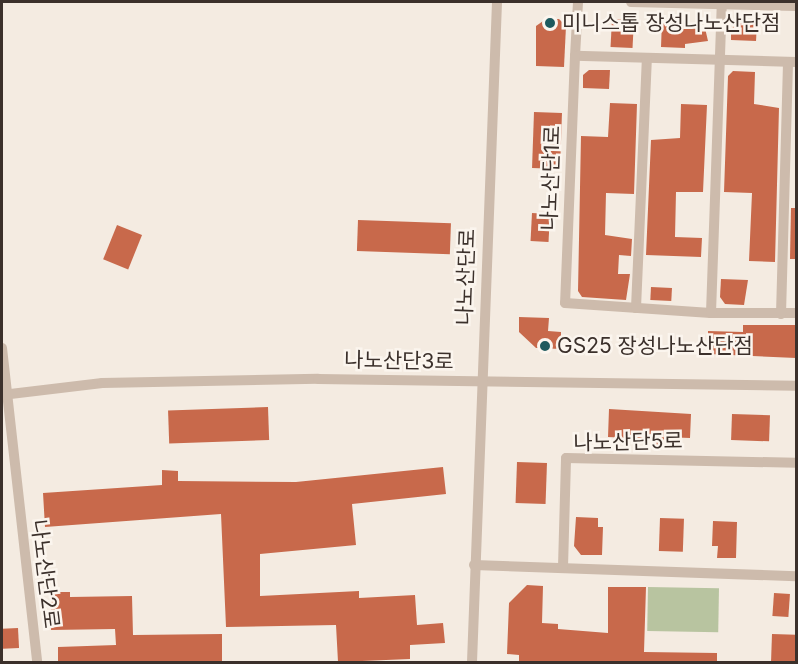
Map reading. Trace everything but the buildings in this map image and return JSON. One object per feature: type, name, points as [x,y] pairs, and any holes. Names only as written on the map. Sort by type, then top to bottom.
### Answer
[{"type":"street","name":"나노산단로","points":[[472,663],[497,2]]},
{"type":"street","points":[[578,2],[575,56],[792,62],[781,314]]},
{"type":"street","points":[[630,2],[796,6]]},
{"type":"street","points":[[711,313],[722,3]]},
{"type":"street","name":"나노산단1로","points":[[575,56],[565,303],[711,313],[796,313]]},
{"type":"street","points":[[636,308],[647,58]]},
{"type":"street","name":"나노산단2로","points":[[2,348],[4,395],[37,663]]},
{"type":"street","name":"나노산단3로","points":[[4,395],[102,383],[481,381],[796,386]]},
{"type":"street","name":"나노산단5로","points":[[563,567],[566,458],[796,463]]},
{"type":"street","points":[[474,565],[796,576]]},
{"type":"green space","points":[[648,587],[719,588],[718,632],[647,631]]},
{"type":"place","name":"미니스톱 장성나노산단점","points":[[550,23]]},
{"type":"place","name":"GS25 장성나노산단점","points":[[545,346]]}]
